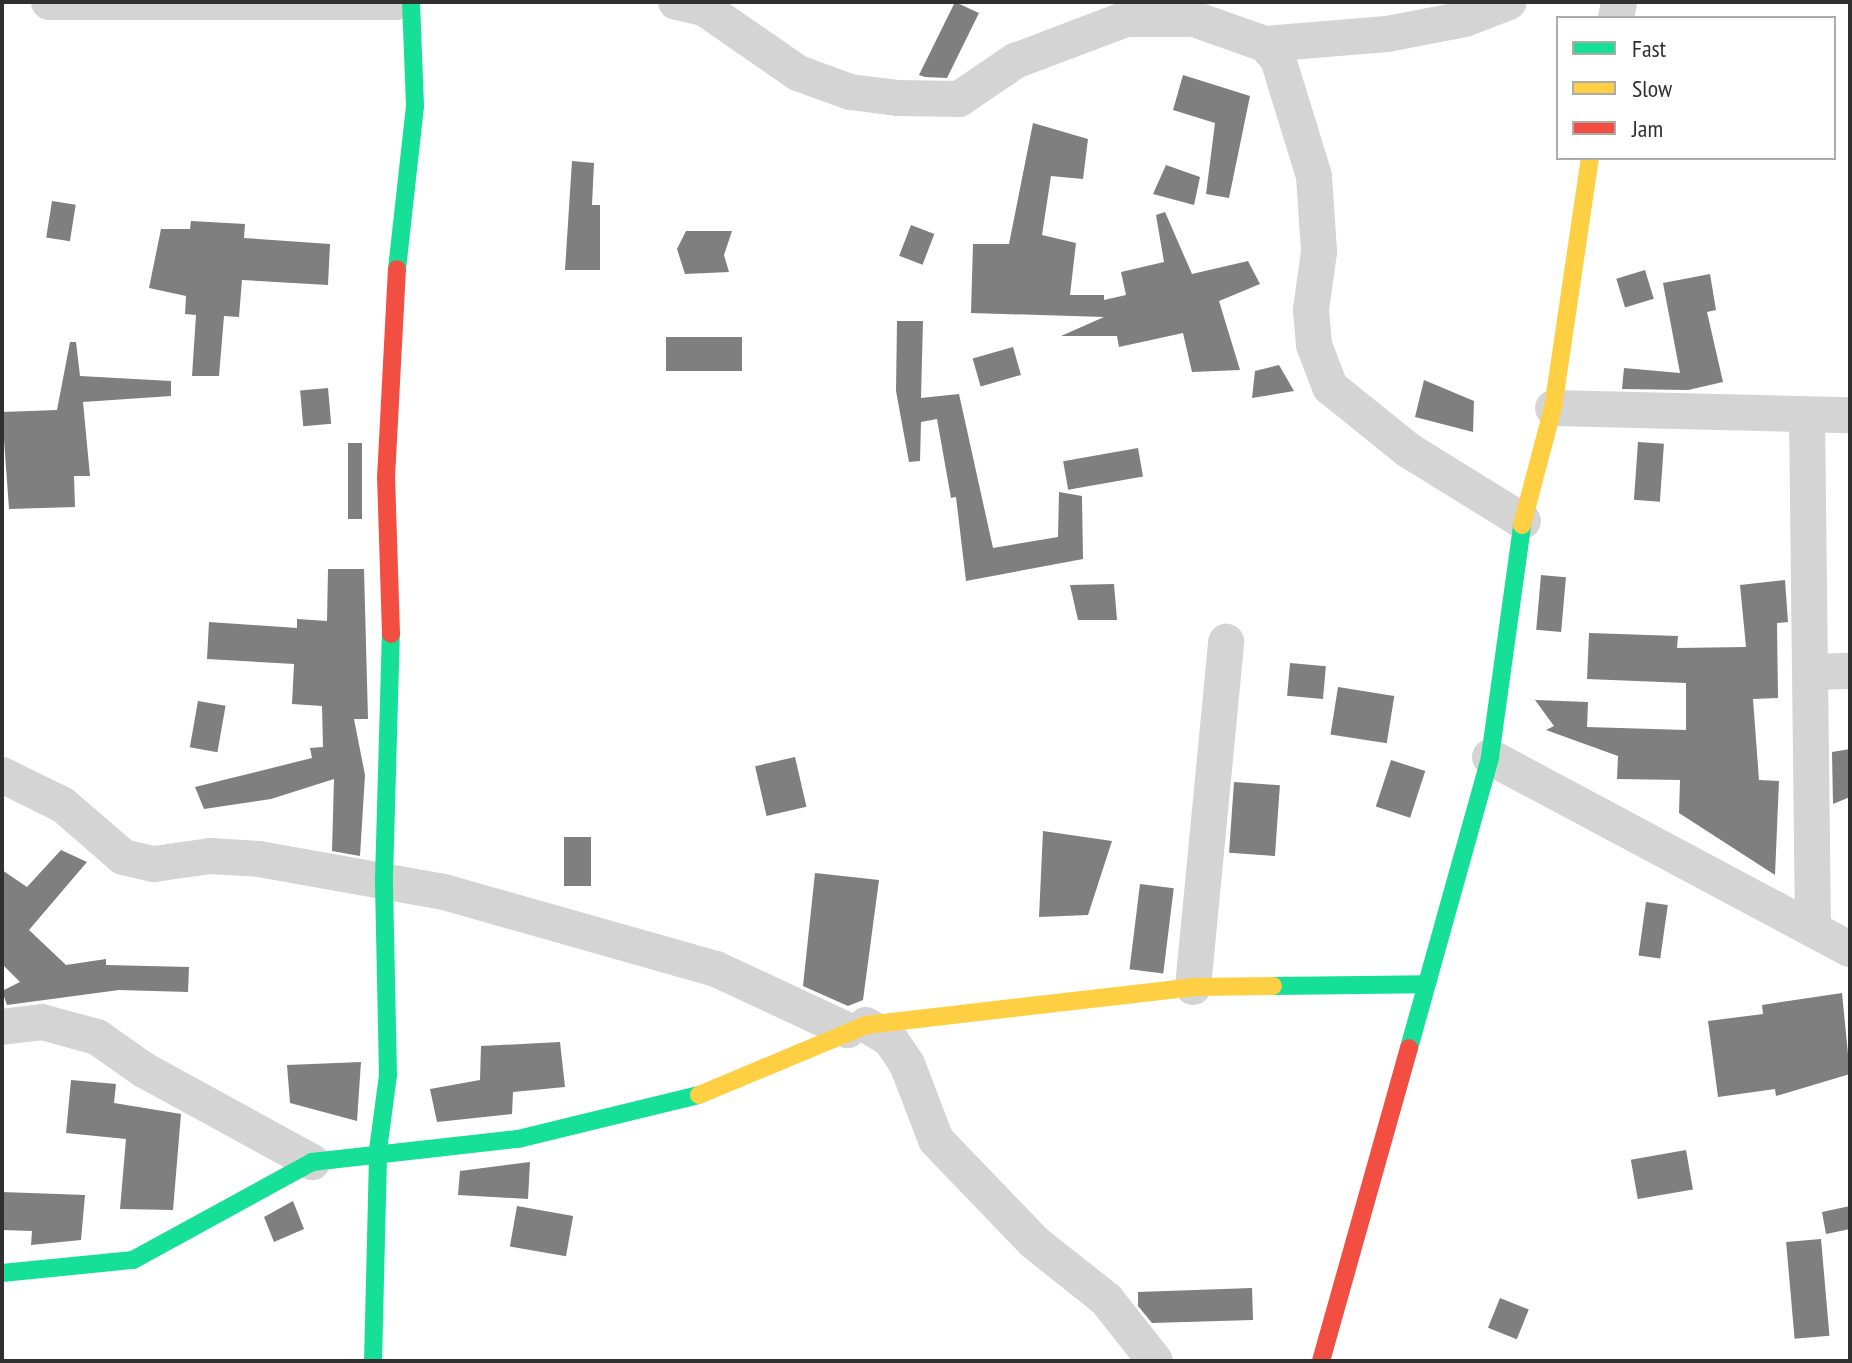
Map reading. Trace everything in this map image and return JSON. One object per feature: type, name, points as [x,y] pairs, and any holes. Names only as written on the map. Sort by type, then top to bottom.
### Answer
[{"type":"street","points":[[49,2],[396,2]]},
{"type":"street","points":[[373,1361],[378,1150],[388,1075],[384,879],[393,716],[387,462],[392,319],[415,106],[411,2]]},
{"type":"street","points":[[676,2],[704,8],[798,73],[850,92],[897,98],[959,99],[1015,61],[1126,19],[1194,19],[1265,44],[1387,34],[1465,19],[1509,2]]},
{"type":"street","points":[[1265,44],[1278,59],[1314,176],[1319,252],[1311,310],[1314,345],[1330,387],[1397,442],[1523,521]]},
{"type":"street","points":[[1321,1361],[1490,757],[1523,521],[1553,408],[1570,263],[1590,160]]},
{"type":"street","points":[[1553,408],[1850,415]]},
{"type":"street","points":[[1807,415],[1832,671],[1813,925]]},
{"type":"street","points":[[1193,987],[1226,642]]},
{"type":"street","points":[[1490,757],[1813,925],[1850,949]]},
{"type":"street","points":[[2,775],[63,805],[123,857],[154,864],[210,856],[259,859],[384,879],[716,969],[890,1039],[907,1064],[936,1140],[1034,1242],[1106,1299],[1155,1361]]},
{"type":"street","points":[[2,1273],[133,1260],[312,1162],[378,1150],[518,1139],[656,1110],[751,1078],[857,1028],[1193,987],[1426,984]]},
{"type":"street","points":[[2,1027],[42,1022],[97,1037],[144,1070],[312,1162]]},
{"type":"building","points":[[955,2],[979,13],[947,78],[919,75]]},
{"type":"building","points":[[1183,75],[1250,96],[1229,198],[1206,194],[1215,123],[1173,110]]},
{"type":"building","points":[[1033,123],[1088,139],[1083,179],[1051,176],[1042,235],[1076,243],[1070,295],[1104,295],[1104,300],[1126,295],[1121,272],[1164,262],[1156,215],[1165,212],[1192,274],[1248,261],[1260,284],[1219,301],[1240,370],[1192,372],[1183,333],[1119,347],[1117,336],[1061,336],[1104,317],[971,313],[973,244],[1009,244]]},
{"type":"building","points":[[572,161],[594,163],[592,205],[600,205],[600,270],[565,270]]},
{"type":"building","points":[[1166,165],[1200,177],[1194,205],[1153,194]]},
{"type":"building","points":[[52,201],[76,205],[70,241],[46,238]]},
{"type":"building","points":[[191,221],[245,224],[244,238],[330,244],[328,285],[242,280],[239,317],[224,316],[219,376],[192,376],[196,315],[185,314],[186,296],[149,288],[161,229],[190,229]]},
{"type":"building","points":[[911,225],[934,234],[923,265],[899,256]]},
{"type":"building","points":[[686,231],[732,231],[724,255],[729,272],[685,274],[677,249]]},
{"type":"building","points":[[1645,270],[1654,299],[1625,307],[1616,279]]},
{"type":"building","points":[[1710,274],[1716,310],[1707,312],[1723,382],[1688,390],[1622,389],[1624,368],[1680,373],[1663,283]]},
{"type":"building","points":[[897,321],[923,321],[921,398],[959,394],[993,548],[1058,537],[1059,492],[1082,496],[1083,559],[966,581],[956,497],[951,498],[937,419],[921,422],[920,461],[909,462],[896,391]]},
{"type":"building","points":[[666,337],[742,337],[742,371],[666,371]]},
{"type":"building","points":[[70,342],[76,342],[80,376],[171,381],[171,396],[83,402],[90,476],[74,476],[75,507],[9,509],[2,412],[57,410]]},
{"type":"building","points":[[1013,347],[1021,375],[981,386],[973,359]]},
{"type":"building","points":[[1279,365],[1294,391],[1252,398],[1255,371]]},
{"type":"building","points":[[1424,380],[1474,401],[1473,432],[1415,417]]},
{"type":"building","points":[[328,388],[331,424],[303,426],[300,390]]},
{"type":"building","points":[[1638,442],[1664,444],[1660,502],[1634,500]]},
{"type":"building","points":[[348,443],[362,443],[362,519],[348,519]]},
{"type":"building","points":[[1138,448],[1143,477],[1068,490],[1063,461]]},
{"type":"building","points":[[328,569],[364,569],[368,719],[354,719],[365,775],[360,856],[332,851],[334,779],[271,799],[204,809],[195,787],[312,758],[310,748],[323,747],[322,706],[292,704],[294,664],[207,659],[209,622],[297,628],[297,619],[327,621]]},
{"type":"building","points":[[1541,575],[1566,577],[1561,632],[1536,630]]},
{"type":"building","points":[[1785,580],[1788,622],[1777,623],[1778,698],[1753,699],[1759,780],[1779,781],[1775,875],[1679,813],[1680,780],[1617,779],[1618,756],[1546,730],[1554,726],[1535,700],[1588,702],[1587,727],[1686,730],[1686,683],[1587,679],[1589,633],[1678,636],[1677,648],[1746,647],[1740,585]]},
{"type":"building","points":[[1114,584],[1117,620],[1078,620],[1070,585]]},
{"type":"building","points":[[1290,663],[1326,666],[1323,699],[1287,696]]},
{"type":"building","points":[[1338,687],[1394,696],[1387,743],[1330,734]]},
{"type":"building","points":[[198,701],[226,706],[217,752],[190,747]]},
{"type":"building","points":[[1850,749],[1850,797],[1833,804],[1832,752]]},
{"type":"building","points":[[795,757],[806,807],[767,816],[755,766]]},
{"type":"building","points":[[1391,760],[1425,771],[1410,818],[1376,807]]},
{"type":"building","points":[[1234,782],[1280,785],[1275,856],[1229,853]]},
{"type":"building","points":[[1043,831],[1112,841],[1088,915],[1039,917]]},
{"type":"building","points":[[564,837],[591,837],[591,886],[564,886]]},
{"type":"building","points":[[61,850],[87,862],[29,930],[66,965],[106,959],[106,965],[189,967],[188,992],[119,990],[7,1005],[2,991],[20,982],[2,964],[2,870],[27,887]]},
{"type":"building","points":[[815,873],[879,880],[863,1000],[848,1006],[803,986]]},
{"type":"building","points":[[1140,884],[1174,888],[1163,974],[1130,969]]},
{"type":"building","points":[[1646,902],[1668,905],[1660,959],[1638,955]]},
{"type":"building","points":[[1842,993],[1850,1074],[1776,1096],[1775,1089],[1718,1097],[1708,1021],[1763,1014],[1762,1005]]},
{"type":"building","points":[[560,1042],[565,1087],[513,1092],[512,1114],[437,1122],[430,1089],[480,1080],[481,1046]]},
{"type":"building","points":[[361,1062],[357,1121],[290,1103],[287,1065]]},
{"type":"building","points":[[71,1080],[116,1084],[114,1103],[181,1114],[173,1210],[120,1209],[126,1139],[66,1133]]},
{"type":"building","points":[[1686,1150],[1693,1189],[1638,1199],[1631,1160]]},
{"type":"building","points":[[530,1162],[528,1199],[458,1195],[460,1171]]},
{"type":"building","points":[[2,1192],[85,1195],[81,1240],[31,1245],[32,1231],[2,1230]]},
{"type":"building","points":[[293,1201],[304,1229],[274,1242],[264,1217]]},
{"type":"building","points":[[517,1206],[573,1216],[566,1256],[510,1246]]},
{"type":"building","points":[[1850,1206],[1850,1229],[1826,1234],[1822,1212]]},
{"type":"building","points":[[1821,1239],[1829,1336],[1795,1339],[1786,1242]]},
{"type":"building","points":[[1252,1288],[1253,1320],[1152,1323],[1138,1306],[1138,1292]]},
{"type":"building","points":[[1500,1298],[1529,1310],[1517,1339],[1488,1328]]},
{"type":"traffic: fast","points":[[397,269],[415,106],[411,2]]},
{"type":"traffic: fast","points":[[1409,1048],[1490,757],[1522,525]]},
{"type":"traffic: fast","points":[[373,1361],[378,1150],[388,1075],[384,879],[391,634]]},
{"type":"traffic: fast","points":[[1273,986],[1426,984]]},
{"type":"traffic: fast","points":[[2,1273],[133,1260],[312,1162],[518,1139],[699,1095]]},
{"type":"traffic: slow","points":[[1522,525],[1553,408],[1590,160]]},
{"type":"traffic: slow","points":[[699,1095],[866,1025],[1193,987],[1273,986]]},
{"type":"traffic: jam","points":[[391,634],[386,478],[397,269]]},
{"type":"traffic: jam","points":[[1321,1361],[1409,1048]]}]
